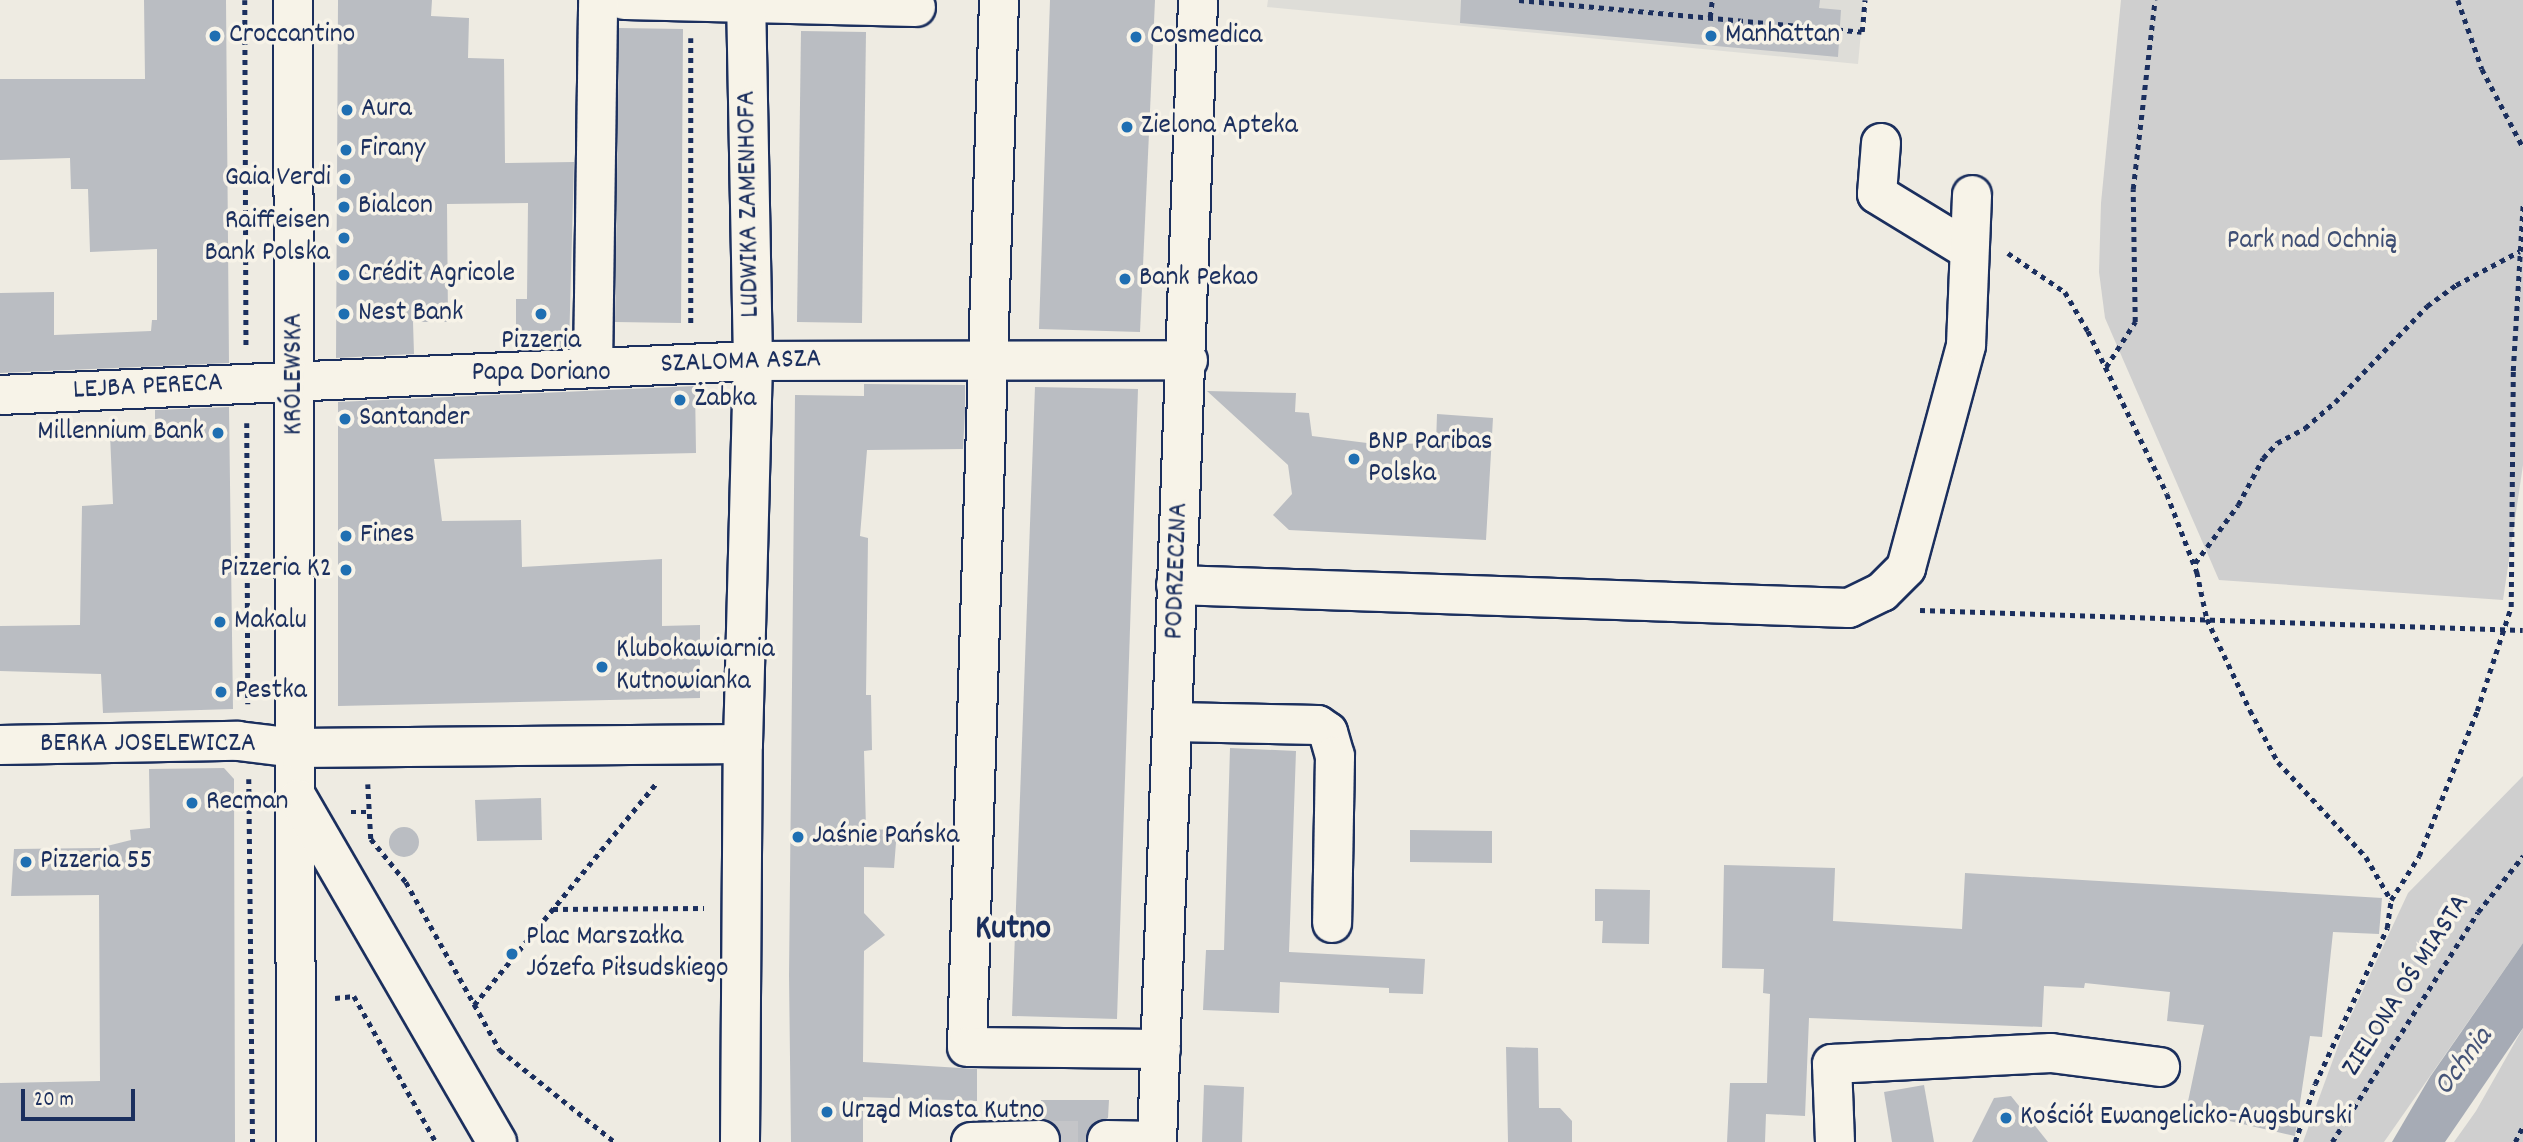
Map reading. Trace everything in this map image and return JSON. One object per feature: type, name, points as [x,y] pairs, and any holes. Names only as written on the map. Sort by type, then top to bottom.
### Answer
[{"type":"street","name":"KRÓLEWSKA","points":[[293,0],[295,748]]},
{"type":"street","points":[[593,368],[598,0]]},
{"type":"street","points":[[624,0],[916,7]]},
{"type":"street","points":[[999,0],[967,1047],[1161,1049]]},
{"type":"street","name":"PODRZECZNA","points":[[1157,1141],[1176,585],[1188,360],[1198,0]]},
{"type":"street","name":"LUDWIKA ZAMENHOFA","points":[[743,744],[753,361],[746,1]]},
{"type":"street","points":[[1176,585],[1849,608],[1882,593],[1906,568],[1966,345],[1970,223],[1877,194],[1881,143]]},
{"type":"street","name":"SZALOMA ASZA","points":[[295,380],[753,361],[1188,360]]},
{"type":"street","name":"LEJBA PERECA","points":[[0,395],[295,380]]},
{"type":"street","points":[[1173,722],[1318,725],[1328,732],[1335,756],[1332,923]]},
{"type":"street","name":"BERKA JOSELEWICZA","points":[[0,745],[238,741],[295,748]]},
{"type":"street","points":[[296,1142],[295,748],[743,744],[740,1142]]},
{"type":"street","points":[[296,795],[497,1142]]},
{"type":"street","points":[[1835,1142],[1832,1064],[2051,1053],[2160,1067]]},
{"type":"street","points":[[971,1142],[1040,1140]]},
{"type":"street","points":[[1107,1140],[1157,1141]]},
{"type":"path","points":[[245,0],[250,701],[238,715],[238,741],[239,761],[249,776],[253,1142]]},
{"type":"path","points":[[1519,0],[1863,32],[1865,0]]},
{"type":"path","points":[[1710,17],[1712,0]]},
{"type":"path","points":[[2105,368],[2135,322],[2133,188],[2155,0]]},
{"type":"path","points":[[2458,0],[2482,69],[2523,147]]},
{"type":"path","points":[[691,1],[691,336],[703,363]]},
{"type":"path","points":[[2295,1142],[2315,1084],[2387,928],[2391,900],[2419,856],[2511,607],[2514,548],[2513,371],[2523,205]]},
{"type":"path","points":[[1970,223],[2065,292],[2167,494],[2194,563],[2207,619],[2278,762],[2365,857],[2391,900]]},
{"type":"path","points":[[2194,563],[2238,505],[2263,458],[2277,443],[2305,428],[2335,402],[2427,306],[2456,285],[2520,251]]},
{"type":"path","points":[[1849,608],[2523,631]]},
{"type":"path","points":[[367,747],[371,839],[406,882],[500,1050],[615,1142]]},
{"type":"path","points":[[474,1005],[661,778]]},
{"type":"path","name":"ZIELONA OŚ MIASTA","points":[[2332,1142],[2478,912],[2523,856]]},
{"type":"path","points":[[553,909],[708,908]]},
{"type":"path","points":[[250,1003],[354,996],[436,1142]]},
{"type":"path","points":[[2515,1142],[2523,1126]]},
{"type":"shaded area","name":"Manhattan","points":[[1268,0],[1864,0],[1858,64],[1267,7]]},
{"type":"green space","name":"Park nad Ochnią","points":[[2121,0],[2523,0],[2523,465],[2503,600],[2219,580],[2105,318],[2099,272],[2101,203]]},
{"type":"green space","points":[[2523,776],[2523,943],[2384,1142],[2303,1142],[2342,1035],[2408,893]]},
{"type":"green space","points":[[2523,1028],[2523,1142],[2454,1142],[2476,1111]]},
{"type":"water","name":"Ochnia","points":[[2523,943],[2523,1028],[2445,1142],[2392,1142],[2430,1077]]},
{"type":"building","points":[[144,0],[226,0],[229,363],[0,373],[0,293],[54,292],[54,335],[151,331],[152,320],[157,320],[157,249],[90,252],[88,189],[71,189],[70,158],[0,160],[0,79],[145,79]]},
{"type":"building","points":[[338,0],[432,0],[431,16],[469,18],[468,58],[504,59],[505,163],[574,162],[569,347],[516,350],[516,299],[527,299],[528,203],[447,204],[448,322],[413,322],[414,354],[336,358]]},
{"type":"building","points":[[1050,0],[1155,0],[1140,332],[1039,329]]},
{"type":"building","name":"Manhattan","points":[[1461,0],[1820,0],[1819,8],[1841,10],[1838,57],[1460,23]]},
{"type":"building","points":[[619,28],[683,29],[681,323],[615,322]]},
{"type":"building","points":[[801,31],[866,32],[862,323],[797,322]]},
{"type":"building","points":[[864,384],[965,385],[965,412],[963,449],[867,450],[860,536],[868,538],[866,695],[871,695],[872,750],[864,751],[866,829],[897,830],[894,868],[864,867],[864,913],[885,935],[864,951],[863,1062],[977,1069],[977,1101],[863,1097],[863,1142],[791,1142],[789,975],[795,395],[864,396]]},
{"type":"building","points":[[695,386],[696,453],[434,459],[442,521],[521,520],[522,567],[662,559],[662,626],[700,625],[700,698],[338,706],[338,402]]},
{"type":"building","points":[[1035,387],[1138,389],[1117,1019],[1012,1016]]},
{"type":"building","points":[[1207,391],[1296,393],[1295,412],[1309,413],[1312,436],[1367,443],[1436,444],[1437,414],[1493,418],[1486,540],[1289,530],[1273,515],[1292,494],[1288,465]]},
{"type":"building","points":[[229,407],[233,709],[103,713],[101,674],[0,671],[0,626],[80,625],[82,506],[113,504],[110,434],[155,435],[155,410]]},
{"type":"building","points":[[1230,748],[1296,751],[1289,952],[1425,959],[1423,994],[1389,993],[1389,988],[1280,982],[1279,1013],[1203,1010],[1206,950],[1224,950]]},
{"type":"building","points":[[224,768],[234,779],[235,1142],[0,1142],[0,1083],[100,1081],[99,895],[11,896],[14,849],[99,848],[131,840],[130,830],[150,828],[149,769]]},
{"type":"building","points":[[541,798],[542,840],[477,841],[475,800]]},
{"type":"building","points":[[404,827],[415,831],[419,842],[415,853],[404,857],[393,853],[389,842],[393,831]]},
{"type":"building","points":[[1410,830],[1492,831],[1492,863],[1410,862]]},
{"type":"building","points":[[1724,865],[1835,868],[1833,921],[1962,929],[1965,873],[2382,898],[2379,934],[2333,932],[2322,1037],[2310,1036],[2295,1136],[2186,1111],[2204,1025],[2167,1021],[2170,992],[2085,983],[2084,988],[2044,986],[2042,1027],[1809,1018],[1805,1116],[1766,1114],[1765,1142],[1727,1142],[1730,1083],[1767,1083],[1770,994],[1763,993],[1764,969],[1722,968]]},
{"type":"building","points":[[1595,889],[1650,890],[1649,944],[1602,943],[1603,921],[1595,921]]},
{"type":"building","points":[[1506,1047],[1538,1048],[1539,1108],[1560,1108],[1572,1121],[1572,1142],[1508,1142]]},
{"type":"building","points":[[1204,1085],[1244,1087],[1242,1142],[1202,1142]]},
{"type":"building","points":[[1924,1085],[1934,1142],[1892,1142],[1884,1092]]},
{"type":"building","name":"Kościół Ewangelicko-Augsburski","points":[[2011,1096],[2048,1142],[1972,1142],[1994,1098]]},
{"type":"building","points":[[1041,1100],[1109,1100],[1108,1118],[1089,1128],[1086,1142],[1061,1142],[1058,1128],[1040,1118]]},
{"type":"tunnel","points":[[1040,1140],[1107,1140]]},
{"type":"place","name":"Croccantino","points":[[215,36]]},
{"type":"place","name":"Manhattan","points":[[1711,36]]},
{"type":"place","name":"Cosmedica","points":[[1136,37]]},
{"type":"place","name":"Aura","points":[[347,110]]},
{"type":"place","name":"Zielona Apteka","points":[[1127,127]]},
{"type":"place","name":"Firany","points":[[346,150]]},
{"type":"place","name":"Gaia Verdi","points":[[345,179]]},
{"type":"place","name":"Bialcon","points":[[344,207]]},
{"type":"place","name":"Raiffeisen Bank Polska","points":[[344,238]]},
{"type":"place","name":"Crédit Agricole","points":[[344,275]]},
{"type":"place","name":"Bank Pekao","points":[[1125,279]]},
{"type":"place","name":"Nest Bank","points":[[344,314]]},
{"type":"place","name":"Pizzeria Papa Doriano","points":[[541,314]]},
{"type":"place","name":"Żabka","points":[[680,400]]},
{"type":"place","name":"Santander","points":[[345,419]]},
{"type":"place","name":"Millennium Bank","points":[[218,433]]},
{"type":"place","name":"BNP Paribas Polska","points":[[1354,459]]},
{"type":"place","name":"Fines","points":[[346,536]]},
{"type":"place","name":"Pizzeria K2","points":[[346,570]]},
{"type":"place","name":"Makalu","points":[[220,622]]},
{"type":"place","name":"Klubokawiarnia Kutnowianka","points":[[602,667]]},
{"type":"place","name":"Pestka","points":[[221,692]]},
{"type":"place","name":"Recman","points":[[192,803]]},
{"type":"place","name":"Jaśnie Pańska","points":[[798,837]]},
{"type":"place","name":"Pizzeria 55","points":[[26,862]]},
{"type":"place","name":"Plac Marszałka Józefa Piłsudskiego","points":[[512,954]]},
{"type":"place","name":"Urząd Miasta Kutno","points":[[827,1112]]},
{"type":"place","name":"Kościół Ewangelicko-Augsburski","points":[[2006,1118]]},
{"type":"district","name":"Kutno","points":[[1013,930]]}]
